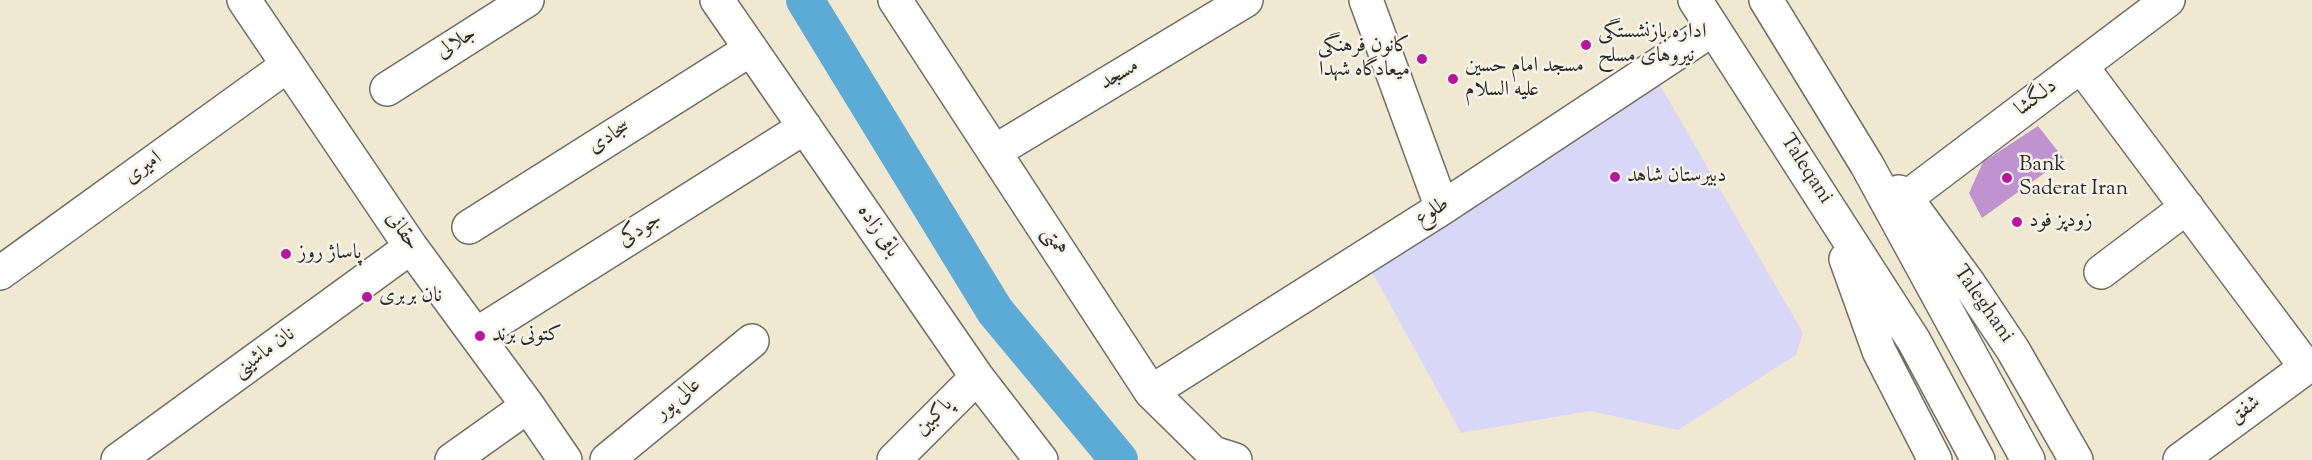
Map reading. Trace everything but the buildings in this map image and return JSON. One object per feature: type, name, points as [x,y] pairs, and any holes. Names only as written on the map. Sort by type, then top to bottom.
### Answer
[{"type":"street","name":"جلالی","points":[[387,89],[527,0]]},
{"type":"street","name":"باقی زاده","points":[[717,0],[977,377],[1041,460]]},
{"type":"street","name":"همتی","points":[[895,0],[1150,392],[1213,453],[1235,460]]},
{"type":"street","name":"مسجد","points":[[994,152],[1246,0]]},
{"type":"street","points":[[1366,0],[1442,208]]},
{"type":"street","name":"Taleqani","points":[[1695,0],[1914,341],[1978,460]]},
{"type":"street","points":[[1767,0],[1867,165],[2028,460]]},
{"type":"street","name":"دلگشا","points":[[1906,198],[2168,0]]},
{"type":"street","name":"حقانی","points":[[251,2],[288,65],[411,247],[477,334],[565,460]]},
{"type":"street","name":"طلوع","points":[[1150,392],[1442,208],[1713,29]]},
{"type":"street","name":"سجادی","points":[[469,227],[751,49]]},
{"type":"street","name":"امیری","points":[[0,273],[288,65]]},
{"type":"street","points":[[2080,66],[2309,365]]},
{"type":"street","name":"جودکی","points":[[477,334],[805,128]]},
{"type":"street","name":"Taleghani","points":[[1867,165],[1906,198],[1969,284],[2013,350],[2076,460]]},
{"type":"street","points":[[1825,201],[1879,351],[1935,460]]},
{"type":"street","points":[[2101,272],[2187,207]]},
{"type":"street","name":"نان ماشینی","points":[[118,460],[411,247]]},
{"type":"street","name":"عالی پور","points":[[607,460],[752,341]]},
{"type":"street","name":"شفق","points":[[2180,460],[2309,365]]},
{"type":"street","name":"پاکبین","points":[[894,460],[977,377]]},
{"type":"street","points":[[452,460],[528,406]]},
{"type":"shaded area","name":"دبیرستان شاهد","points":[[1660,85],[1803,333],[1796,355],[1678,430],[1590,411],[1461,433],[1371,270]]},
{"type":"waterway","points":[[805,0],[995,311],[1119,460]]},
{"type":"place","name":"اداره بازنشستگی نیروهای مسلح","points":[[1586,45]]},
{"type":"place","name":"کانون فرهنگی میعادگاه شهدا","points":[[1422,59]]},
{"type":"place","name":"مسجد امام حسین علیه السلام","points":[[1453,79]]},
{"type":"place","name":"دبیرستان شاهد","points":[[1615,177]]},
{"type":"place","name":"Bank Saderat Iran","points":[[2007,178]]},
{"type":"place","name":"زودپز فود","points":[[2017,222]]},
{"type":"place","name":"پاساژ روز","points":[[286,254]]},
{"type":"place","name":"نان بربری","points":[[367,297]]},
{"type":"place","name":"کتونی برند","points":[[480,336]]}]
